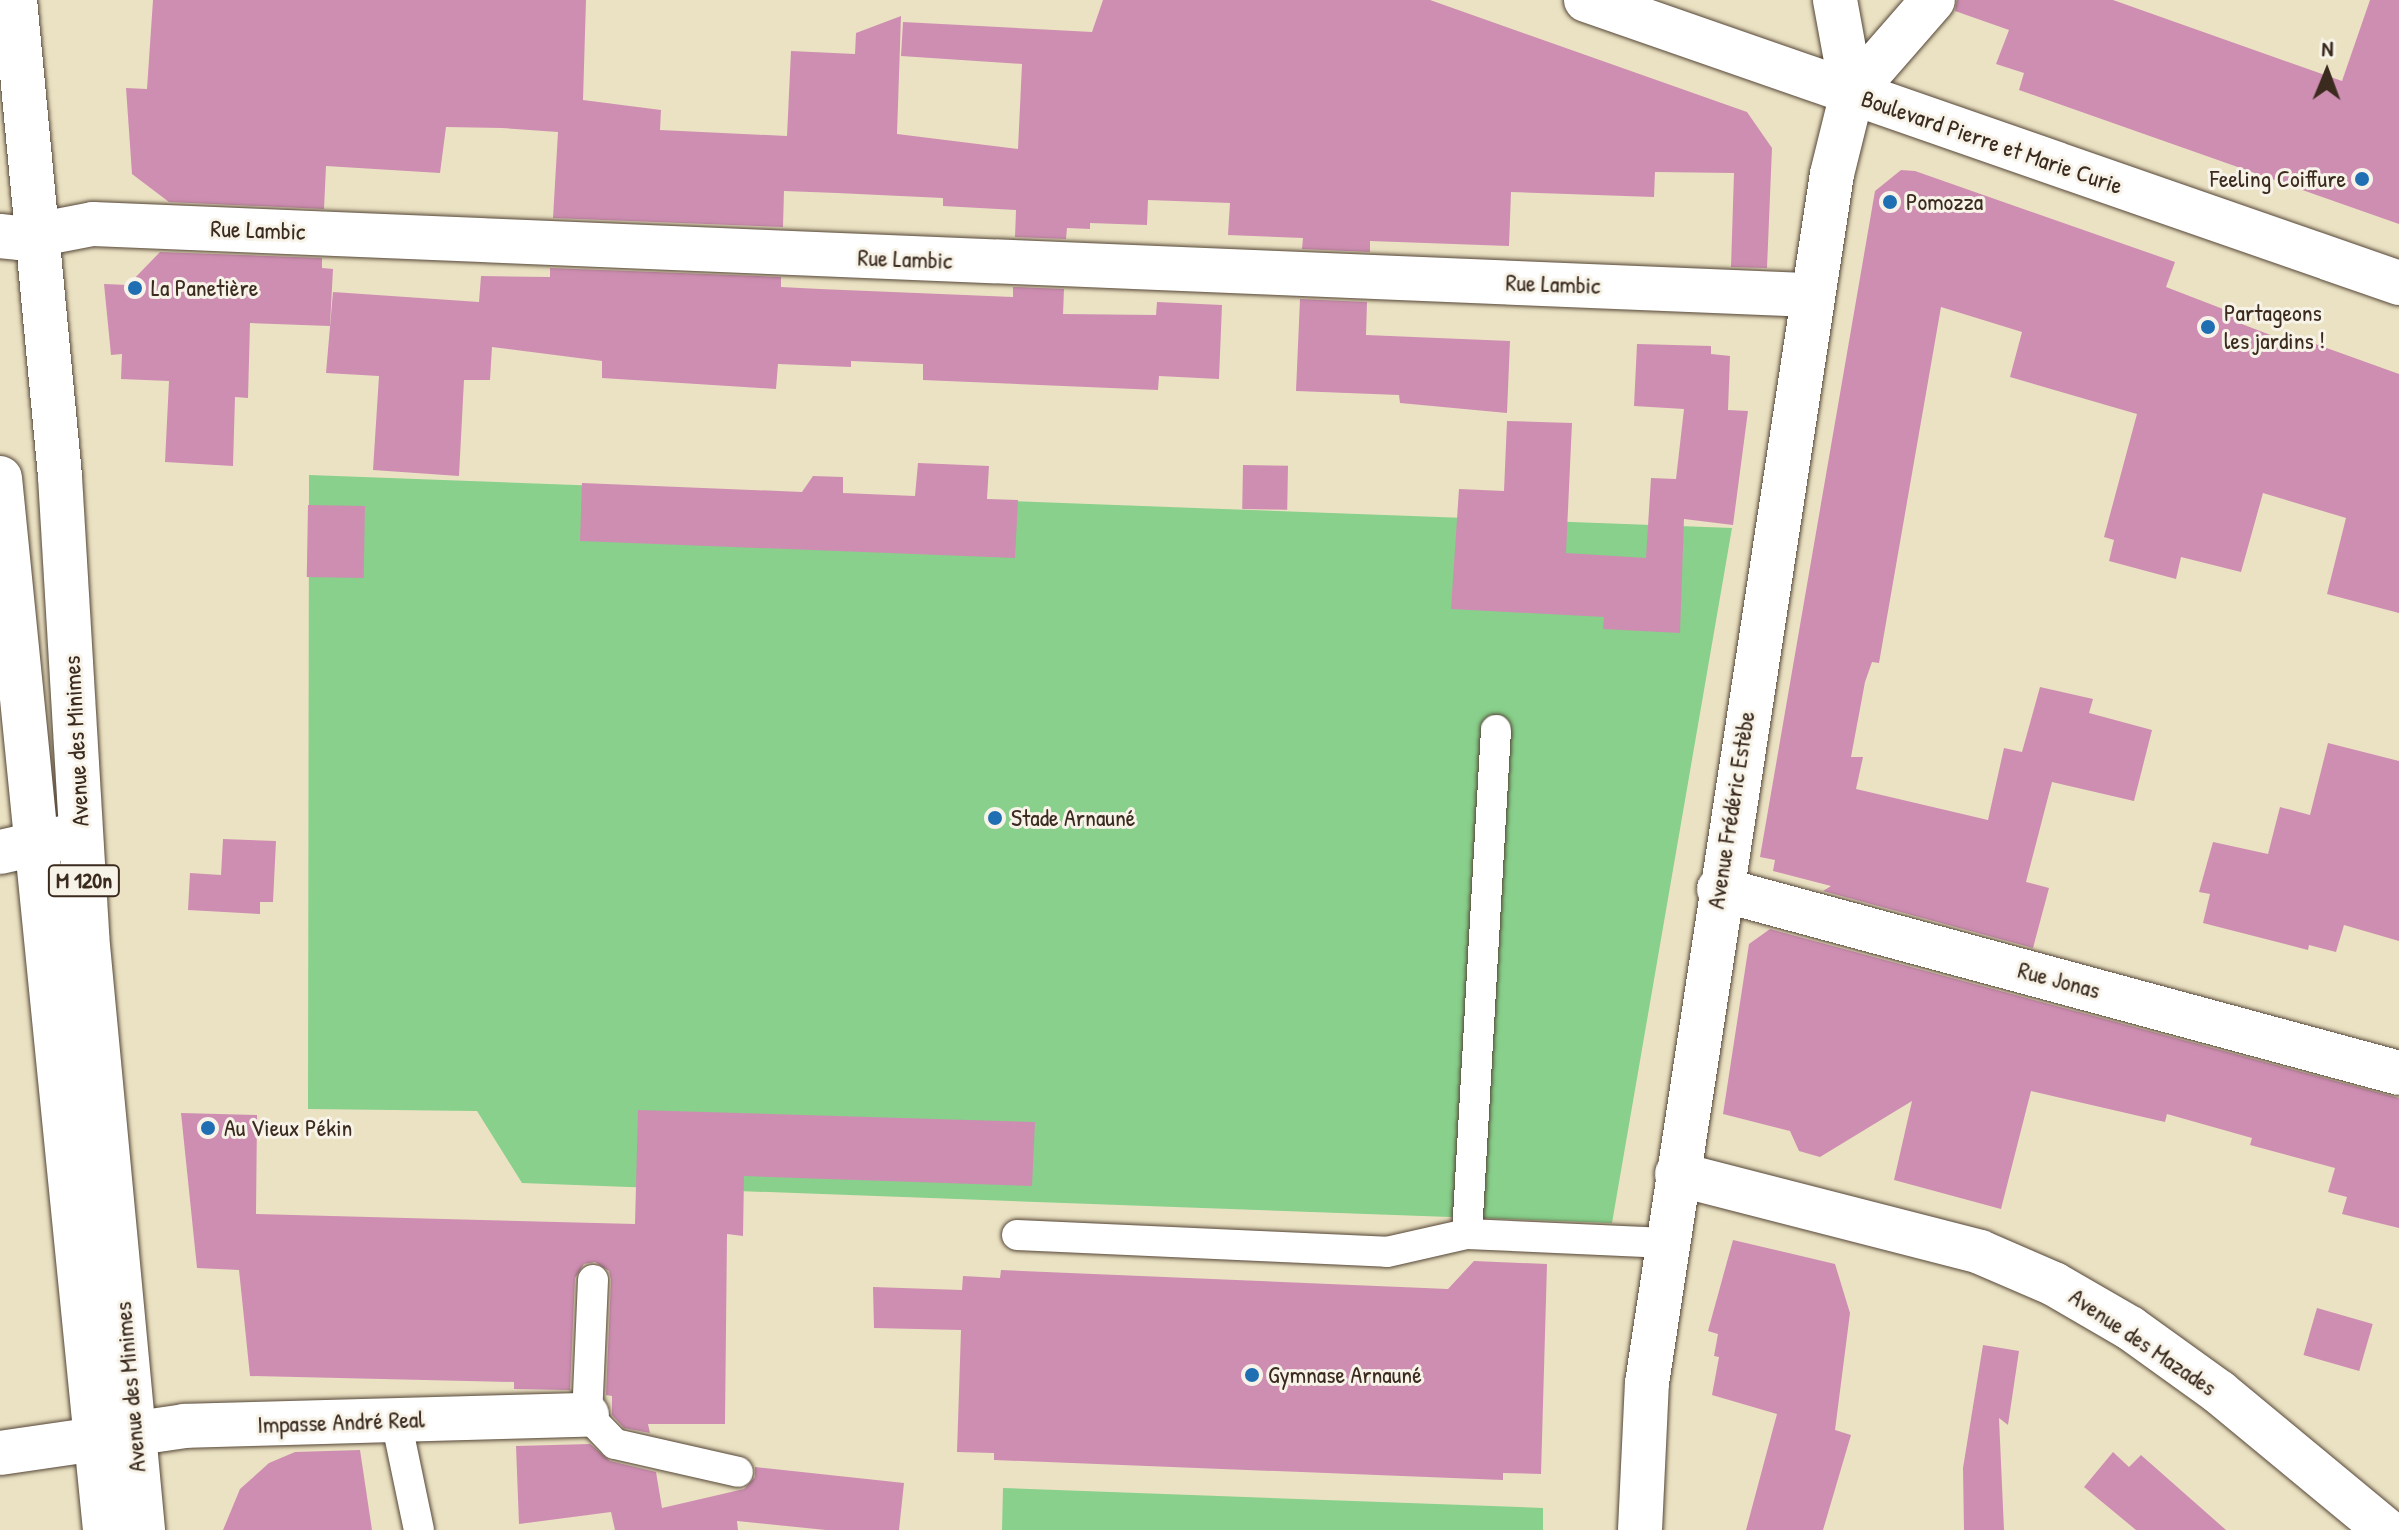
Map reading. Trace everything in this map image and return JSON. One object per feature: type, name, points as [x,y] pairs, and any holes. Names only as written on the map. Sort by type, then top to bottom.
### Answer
[{"type":"street","name":"Avenue des Minimes","points":[[15,0],[19,234],[60,477],[115,1433],[105,1530]]},
{"type":"street","name":"Boulevard Pierre et Marie Curie","points":[[1586,0],[2399,283]]},
{"type":"street","points":[[1835,0],[1852,93]]},
{"type":"street","points":[[1852,93],[1923,18],[1933,0]]},
{"type":"street","name":"Avenue Frédéric Estèbe","points":[[1640,1530],[1641,1448],[1667,1243],[1719,889],[1812,295],[1852,93]]},
{"type":"street","name":"Rue Lambic","points":[[19,234],[93,224],[1812,295]]},
{"type":"street","name":"Avenue des Minimes","points":[[0,478],[18,848],[115,1433],[143,1530]]},
{"type":"street","points":[[18,848],[81,834]]},
{"type":"street","name":"Rue Jonas","points":[[1719,889],[2399,1073]]},
{"type":"street","name":"Avenue des Mazades","points":[[1677,1174],[1980,1252],[2054,1284],[2130,1328],[2219,1392],[2386,1530]]},
{"type":"street","name":"Impasse André Real","points":[[0,1453],[115,1433],[587,1415]]},
{"type":"lane","points":[[1467,1234],[1496,730]]},
{"type":"lane","points":[[1017,1235],[1387,1252],[1467,1234],[1667,1243]]},
{"type":"lane","points":[[593,1280],[587,1415],[615,1444],[738,1472]]},
{"type":"lane","points":[[396,1420],[419,1530]]},
{"type":"green space","name":"Stade Arnauné","points":[[309,475],[1732,528],[1612,1223],[522,1183],[477,1111],[308,1109]]},
{"type":"green space","points":[[1003,1488],[1543,1508],[1543,1530],[1002,1530]]},
{"type":"building","points":[[153,0],[586,0],[583,100],[661,110],[660,130],[787,136],[791,51],[855,54],[856,33],[901,16],[897,134],[1018,149],[1022,64],[901,56],[903,22],[1092,32],[1103,0],[1430,0],[1747,112],[1772,148],[1767,268],[1731,267],[1734,173],[1655,172],[1654,197],[1511,192],[1509,246],[1370,241],[1370,252],[1302,249],[1303,238],[1228,235],[1230,203],[1148,200],[1147,225],[1090,223],[1090,229],[1067,228],[1066,239],[1015,237],[1016,210],[943,206],[943,198],[837,193],[784,191],[783,227],[553,218],[558,132],[502,128],[446,127],[440,173],[326,166],[324,209],[169,202],[132,174],[126,88],[147,89]]},
{"type":"building","points":[[1957,0],[2113,0],[2342,81],[2370,0],[2399,0],[2399,224],[2019,90],[2024,73],[1996,64],[2009,30],[1955,11]]},
{"type":"building","points":[[1901,170],[1915,171],[2175,262],[2166,287],[2236,314],[2234,321],[2307,349],[2310,342],[2399,374],[2399,613],[2327,594],[2346,518],[2263,493],[2241,572],[2181,557],[2176,579],[2109,561],[2114,540],[2104,537],[2137,414],[2010,377],[2022,332],[1941,307],[1879,663],[1872,662],[1865,682],[1851,757],[1863,757],[1856,789],[1988,820],[2004,748],[2022,752],[2040,687],[2093,699],[2089,713],[2152,730],[2134,801],[2052,782],[2026,882],[2049,888],[2033,948],[1823,891],[1831,886],[1773,871],[1775,860],[1760,857],[1875,191]]},
{"type":"building","points":[[160,252],[322,258],[322,268],[333,269],[330,326],[250,323],[248,398],[235,397],[233,466],[165,462],[169,381],[121,379],[122,354],[111,355],[104,284],[128,285]]},
{"type":"building","points":[[550,268],[781,277],[781,287],[1013,297],[1013,287],[1064,289],[1063,314],[1156,315],[1157,302],[1222,305],[1219,379],[1159,376],[1158,390],[923,380],[923,364],[851,361],[851,367],[778,364],[776,389],[602,378],[602,361],[492,347],[490,380],[464,380],[459,476],[373,470],[379,376],[326,373],[333,292],[479,302],[481,276],[550,277]]},
{"type":"building","points":[[1300,299],[1367,302],[1366,335],[1510,341],[1507,413],[1400,403],[1399,395],[1296,391]]},
{"type":"building","points":[[1637,344],[1711,346],[1711,354],[1730,356],[1728,410],[1748,411],[1733,525],[1684,519],[1680,633],[1603,629],[1604,617],[1451,609],[1459,489],[1504,491],[1507,421],[1572,423],[1566,553],[1646,558],[1651,478],[1676,479],[1684,409],[1634,406]]},
{"type":"building","points":[[918,463],[989,466],[987,499],[1018,500],[1015,558],[580,541],[582,483],[802,492],[813,476],[843,477],[843,493],[915,496]]},
{"type":"building","points":[[1243,465],[1288,466],[1287,510],[1242,509]]},
{"type":"building","points":[[308,505],[365,506],[364,578],[307,577]]},
{"type":"building","points":[[2328,743],[2399,761],[2399,941],[2344,925],[2336,952],[2309,945],[2308,950],[2203,923],[2210,894],[2199,892],[2213,842],[2268,854],[2280,807],[2310,815]]},
{"type":"building","points":[[223,839],[276,841],[273,902],[260,902],[260,914],[188,910],[190,873],[221,875]]},
{"type":"building","points":[[1770,929],[2399,1098],[2399,1228],[2342,1214],[2347,1197],[2328,1192],[2335,1168],[2250,1145],[2252,1138],[2167,1114],[2165,1122],[2031,1091],[2001,1209],[1894,1180],[1912,1101],[1820,1157],[1799,1151],[1790,1131],[1723,1114],[1749,944]]},
{"type":"building","points":[[638,1110],[1035,1122],[1032,1186],[744,1176],[743,1236],[727,1234],[725,1424],[648,1424],[650,1433],[624,1428],[612,1415],[612,1396],[606,1395],[611,1280],[609,1271],[595,1262],[584,1264],[575,1278],[570,1390],[514,1389],[514,1382],[250,1376],[239,1270],[197,1268],[181,1113],[257,1115],[256,1214],[635,1224]]},
{"type":"building","points":[[1733,1240],[1835,1264],[1850,1313],[1835,1430],[1851,1435],[1823,1530],[1746,1530],[1777,1414],[1712,1395],[1719,1357],[1714,1356],[1718,1334],[1708,1331]]},
{"type":"building","name":"Gymnase Arnauné","points":[[1474,1261],[1547,1264],[1541,1474],[1503,1473],[1503,1480],[994,1460],[994,1453],[957,1452],[961,1330],[874,1328],[873,1287],[962,1290],[963,1276],[1000,1278],[1001,1270],[1448,1289]]},
{"type":"building","points":[[2317,1308],[2373,1324],[2359,1371],[2303,1355]]},
{"type":"building","points":[[1983,1345],[2019,1351],[2008,1425],[1999,1418],[2004,1530],[1964,1530],[1963,1468]]},
{"type":"building","points":[[590,1444],[610,1461],[656,1472],[662,1508],[744,1489],[755,1477],[755,1467],[904,1483],[899,1530],[826,1530],[737,1521],[738,1530],[615,1530],[611,1512],[519,1524],[516,1446]]},
{"type":"building","points":[[360,1450],[372,1530],[223,1530],[240,1489],[269,1463],[295,1452]]},
{"type":"building","points":[[2113,1452],[2129,1467],[2141,1455],[2226,1530],[2136,1530],[2084,1487]]},
{"type":"place","name":"Feeling Coiffure","points":[[2362,179]]},
{"type":"place","name":"Pomozza","points":[[1890,202]]},
{"type":"place","name":"La Panetière","points":[[135,288]]},
{"type":"place","name":"Partageons les jardins !","points":[[2208,327]]},
{"type":"place","name":"Stade Arnauné","points":[[995,818]]},
{"type":"place","name":"Au Vieux Pékin","points":[[208,1128]]},
{"type":"place","name":"Gymnase Arnauné","points":[[1252,1375]]}]
